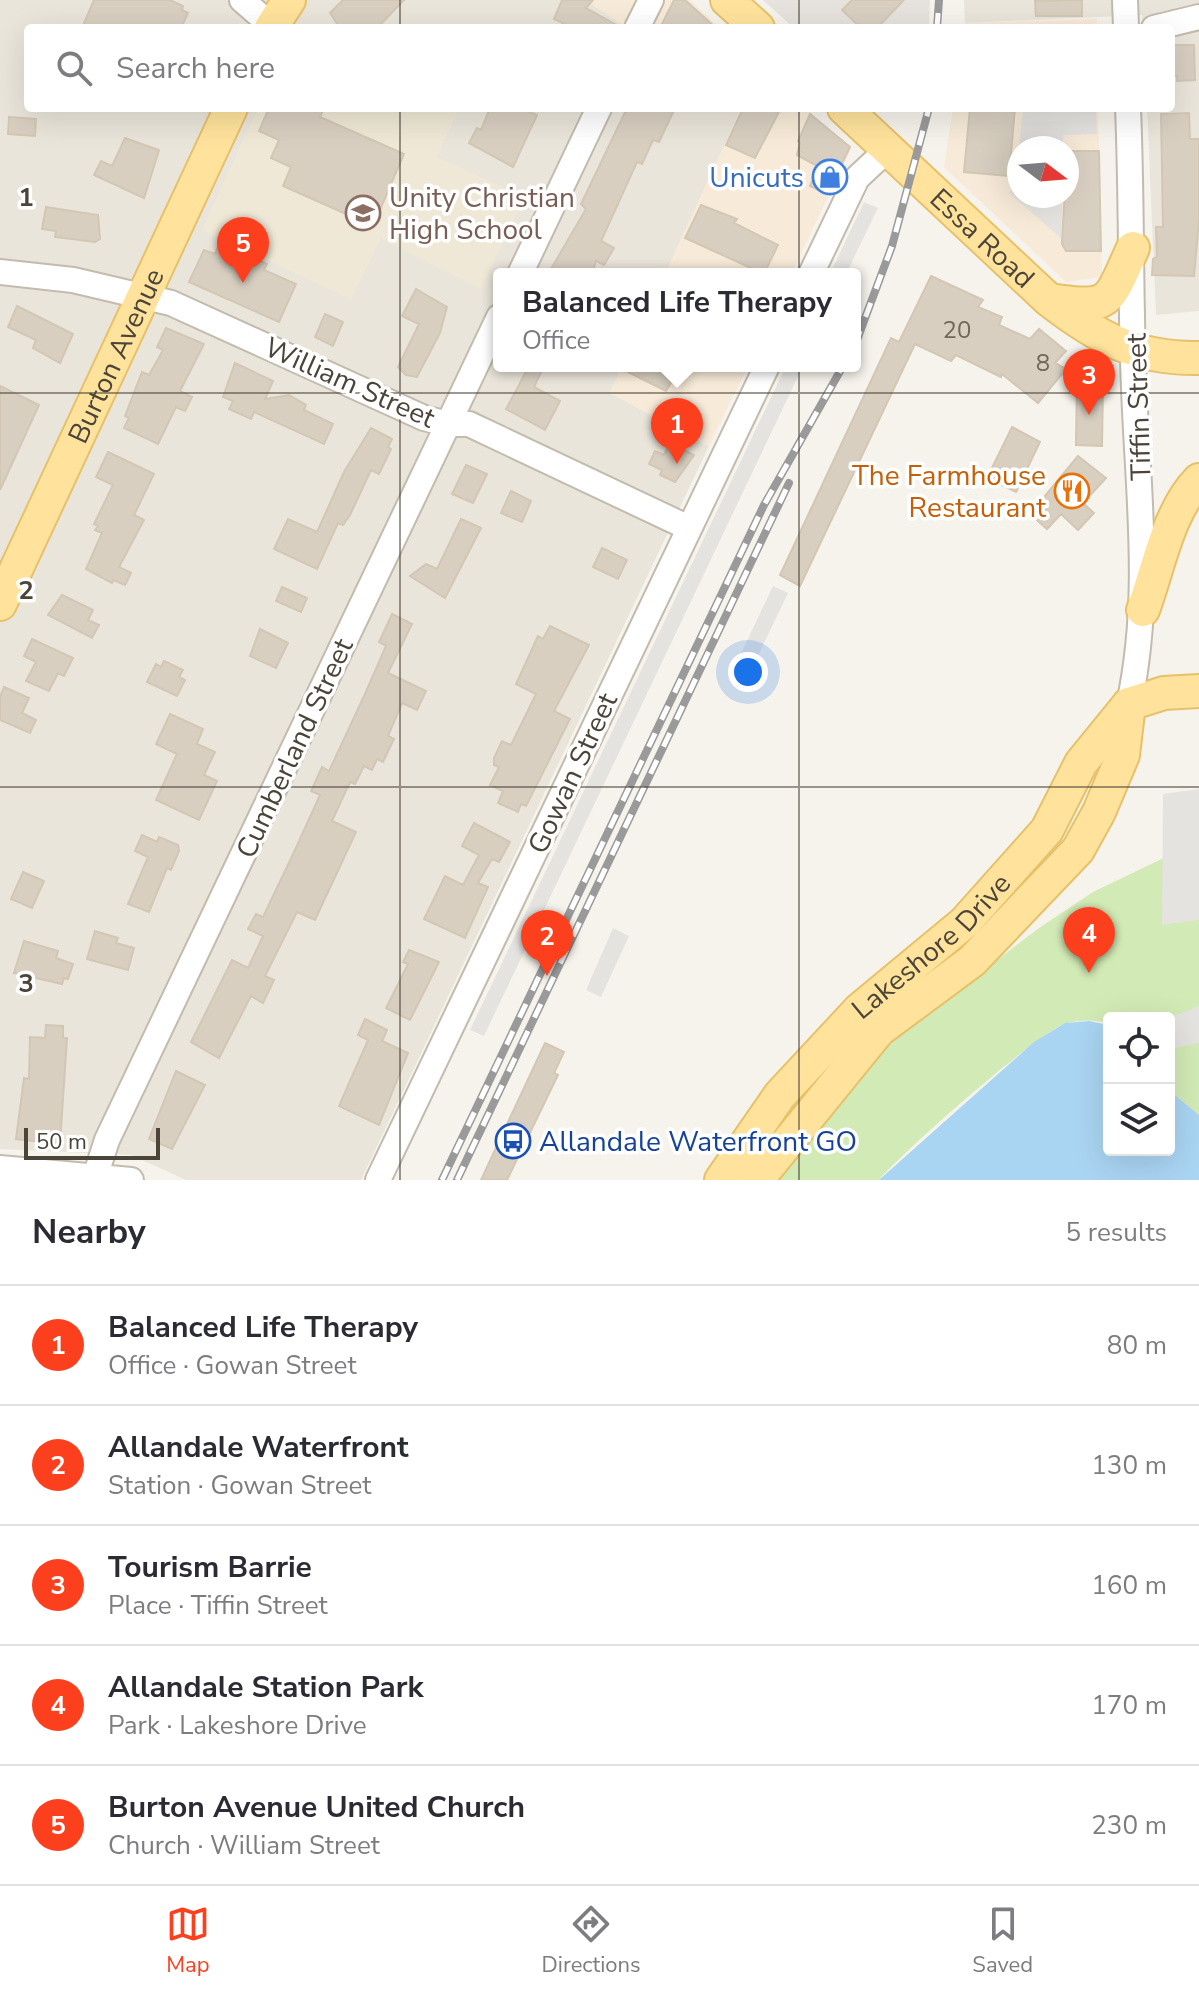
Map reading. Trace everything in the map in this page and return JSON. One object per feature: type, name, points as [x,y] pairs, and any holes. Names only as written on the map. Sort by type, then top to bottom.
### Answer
[{"type":"main road","points":[[727,0],[754,24]]},
{"type":"main road","name":"Burton Avenue","points":[[0,604],[229,112]]},
{"type":"main road","name":"Essa Road","points":[[848,112],[1049,300],[1081,325],[1135,352]]},
{"type":"main road","points":[[1049,300],[1086,306],[1100,303],[1111,296],[1133,248]]},
{"type":"main road","points":[[1135,352],[1199,358]]},
{"type":"main road","points":[[1143,610],[1188,491],[1199,480]]},
{"type":"main road","points":[[1129,704],[1164,693],[1199,691]]},
{"type":"main road","points":[[1129,704],[1162,714],[1199,711]]},
{"type":"main road","name":"Lakeshore Drive","points":[[721,1180],[780,1095],[860,1009],[965,922],[1047,830],[1081,763],[1129,704]]},
{"type":"main road","name":"Lakeshore Drive","points":[[757,1180],[879,1030],[972,961],[1078,850],[1099,812],[1123,755],[1129,704]]},
{"type":"street","points":[[242,0],[277,18]]},
{"type":"street","points":[[639,24],[651,0]]},
{"type":"street","points":[[1125,0],[1126,24]]},
{"type":"street","points":[[1170,24],[1199,17]]},
{"type":"street","points":[[523,268],[597,112]]},
{"type":"street","name":"Tiffin Street","points":[[1128,112],[1143,610],[1129,704]]},
{"type":"street","points":[[814,268],[857,178],[887,150]]},
{"type":"street","name":"William Street","points":[[0,272],[73,280],[171,303],[424,418],[448,424],[469,424],[689,528]]},
{"type":"street","name":"Cumberland Street","points":[[94,1178],[107,1140],[493,330]]},
{"type":"street","name":"Gowan Street","points":[[378,1180],[764,372]]},
{"type":"street","points":[[0,1168],[131,1180]]},
{"type":"shaded area","points":[[0,0],[585,0],[623,24],[24,24],[24,112],[741,112],[668,268],[493,268],[493,372],[619,372],[610,393],[709,446],[361,1180],[186,1180],[131,1155],[0,1149]]},
{"type":"shaded area","points":[[585,0],[690,0],[716,24],[623,24]]},
{"type":"shaded area","points":[[763,0],[930,0],[929,24],[790,24]]},
{"type":"shaded area","points":[[964,0],[1199,0],[1199,311],[1156,315],[1147,112],[1175,112],[1175,24],[1143,24],[1142,15],[965,23]]},
{"type":"shaded area","points":[[1097,19],[1097,24],[965,23]]},
{"type":"shaded area","name":"Unity Christian High School","points":[[256,112],[457,112],[437,157],[525,197],[481,289],[381,238],[351,299],[202,230]]},
{"type":"shaded area","points":[[739,112],[810,112],[851,149],[794,268],[668,268]]},
{"type":"shaded area","points":[[952,112],[1098,112],[1102,277],[1066,282],[944,167]]},
{"type":"shaded area","points":[[1023,112],[1096,112],[1097,134],[1020,136]]},
{"type":"shaded area","points":[[864,202],[878,208],[849,268],[833,268]]},
{"type":"shaded area","points":[[1026,208],[1062,208],[1062,239]]},
{"type":"shaded area","points":[[619,372],[745,372],[709,446],[610,393]]},
{"type":"shaded area","points":[[783,372],[800,372],[484,1036],[470,1030]]},
{"type":"shaded area","points":[[773,586],[788,593],[744,685],[730,677]]},
{"type":"shaded area","points":[[1199,789],[1199,920],[1162,925],[1163,794]]},
{"type":"shaded area","points":[[613,928],[629,936],[601,997],[586,990]]},
{"type":"shaded area","points":[[1199,1006],[1199,1043],[1175,1048],[1175,1016]]},
{"type":"green space","points":[[1199,841],[1199,1115],[1175,1095],[1175,1012],[1103,1012],[1103,1023],[1067,1023],[1029,1047],[940,1121],[879,1180],[777,1180],[864,1062],[1039,928],[1093,892]]},
{"type":"water","points":[[1089,1021],[1103,1024],[1103,1156],[1175,1156],[1175,1095],[1199,1115],[1199,1180],[879,1180],[1034,1042],[1065,1023]]},
{"type":"building","points":[[94,0],[170,0],[183,6],[182,10],[188,13],[183,24],[84,24]]},
{"type":"building","points":[[343,0],[404,0],[381,24],[337,24],[330,13]]},
{"type":"building","points":[[562,0],[593,0],[586,8],[615,24],[565,24],[554,19]]},
{"type":"building","points":[[674,0],[685,0],[712,24],[662,24]]},
{"type":"building","points":[[852,0],[904,0],[881,24],[857,24],[842,10]]},
{"type":"building","points":[[1082,0],[1082,16],[1036,16],[1035,1]]},
{"type":"building","points":[[1175,45],[1194,45],[1195,80],[1177,81]]},
{"type":"building","points":[[267,112],[322,112],[320,117],[404,154],[373,226],[283,186],[291,167],[271,158],[279,140],[259,131]]},
{"type":"building","points":[[488,112],[530,112],[537,115],[513,167],[469,143],[477,128],[481,130]]},
{"type":"building","points":[[625,112],[673,112],[659,142],[653,140],[642,164],[637,162],[601,241],[614,248],[604,265],[596,261],[594,268],[552,268],[586,209],[581,204]]},
{"type":"building","points":[[741,112],[779,112],[755,158],[726,145]]},
{"type":"building","points":[[970,112],[1015,112],[1013,136],[1007,136],[1007,176],[964,172]]},
{"type":"building","points":[[1189,113],[1190,139],[1199,139],[1199,220],[1194,276],[1152,275],[1153,259],[1157,257],[1156,227],[1163,227],[1161,114]]},
{"type":"building","points":[[810,114],[850,147],[827,194],[810,186],[819,167],[797,155],[798,141]]},
{"type":"building","points":[[9,117],[36,119],[35,136],[8,134]]},
{"type":"building","points":[[125,138],[159,150],[144,198],[94,175],[101,161],[112,166]]},
{"type":"building","points":[[1079,151],[1099,151],[1101,251],[1066,251],[1062,244],[1064,208],[1079,208]]},
{"type":"building","points":[[701,205],[737,219],[734,223],[778,245],[767,268],[751,268],[685,238]]},
{"type":"building","points":[[46,207],[98,215],[100,239],[95,242],[55,237],[56,231],[42,229]]},
{"type":"building","points":[[220,242],[267,264],[264,270],[296,284],[279,322],[189,282],[204,250],[215,254]]},
{"type":"building","points":[[931,276],[983,300],[978,307],[1002,317],[999,325],[1030,339],[1039,329],[1066,351],[1055,363],[1066,369],[1038,403],[1002,374],[1001,377],[956,355],[951,361],[915,344],[800,586],[780,575],[891,338],[899,342]]},
{"type":"building","points":[[416,289],[447,307],[440,333],[417,377],[406,375],[398,367],[419,324],[402,316]]},
{"type":"building","points":[[17,306],[73,334],[60,363],[33,348],[36,340],[8,327]]},
{"type":"building","points":[[325,314],[343,322],[333,346],[315,337]]},
{"type":"building","points":[[166,328],[204,344],[180,391],[192,397],[185,411],[176,407],[158,444],[124,428],[129,418],[125,416],[142,372],[149,375],[163,350],[157,347]]},
{"type":"building","points":[[235,363],[273,381],[265,399],[289,395],[306,405],[304,410],[333,424],[324,444],[254,412],[251,419],[229,409],[233,401],[223,397]]},
{"type":"building","points":[[526,372],[541,372],[534,387],[560,401],[545,430],[506,409]]},
{"type":"building","points":[[628,372],[677,372],[666,391]]},
{"type":"building","points":[[1077,374],[1103,386],[1102,446],[1076,445]]},
{"type":"building","points":[[0,386],[39,405],[0,490]]},
{"type":"building","points":[[1012,427],[1040,442],[1016,492],[987,478]]},
{"type":"building","points":[[371,428],[392,439],[388,447],[391,449],[379,474],[371,470],[343,525],[338,523],[317,569],[274,549],[288,519],[317,532],[344,472]]},
{"type":"building","points":[[670,443],[694,455],[675,482],[660,475],[662,470],[649,464],[655,451],[664,455]]},
{"type":"building","points":[[108,452],[154,474],[134,515],[144,520],[119,567],[131,573],[125,585],[113,580],[112,583],[86,569],[102,533],[95,530],[98,526],[94,524],[113,485],[96,477]]},
{"type":"building","name":"The Farmhouse Restaurant","points":[[1078,456],[1106,478],[1083,503],[1094,513],[1078,530],[1061,514],[1047,529],[1030,514]]},
{"type":"building","points":[[466,465],[487,474],[473,503],[452,494]]},
{"type":"building","points":[[511,491],[531,501],[522,522],[501,513]]},
{"type":"building","points":[[461,519],[481,528],[445,598],[410,576],[426,564],[437,569]]},
{"type":"building","points":[[602,548],[627,560],[618,579],[593,567]]},
{"type":"building","points":[[282,587],[307,598],[301,612],[276,601]]},
{"type":"building","points":[[62,595],[93,610],[88,620],[99,625],[92,638],[48,615]]},
{"type":"building","points":[[392,614],[412,624],[388,673],[426,691],[417,710],[402,703],[388,736],[394,739],[383,762],[377,759],[372,770],[364,766],[355,784],[350,782],[332,821],[356,832],[315,920],[297,912],[265,976],[274,980],[263,1003],[251,996],[219,1058],[191,1042],[232,960],[248,968],[263,936],[248,929],[256,914],[263,917],[295,850],[320,795],[311,791],[322,767],[329,771],[365,694],[386,646],[379,642]]},
{"type":"building","points":[[550,626],[589,645],[554,711],[570,719],[526,806],[521,804],[518,812],[498,803],[503,791],[490,785],[499,767],[494,765],[494,758],[502,741],[511,745],[536,694],[516,684],[538,636],[543,639]]},
{"type":"building","points":[[260,629],[288,643],[276,668],[250,656]]},
{"type":"building","points":[[32,639],[73,658],[64,676],[58,673],[49,691],[26,681],[36,662],[24,656]]},
{"type":"building","points":[[164,661],[183,670],[179,677],[185,680],[177,696],[147,682],[156,664],[161,667]]},
{"type":"building","points":[[4,687],[29,698],[22,713],[36,720],[30,733],[0,720],[0,697]]},
{"type":"building","points":[[170,714],[203,729],[197,744],[215,752],[204,775],[217,781],[199,820],[156,800],[177,754],[156,744]]},
{"type":"building","points":[[474,823],[510,842],[499,862],[492,859],[478,883],[488,887],[465,938],[424,919],[445,876],[463,885],[479,855],[462,846]]},
{"type":"building","points":[[142,835],[157,842],[159,837],[178,845],[179,851],[171,870],[167,868],[149,912],[128,904],[148,857],[135,851]]},
{"type":"building","points":[[23,872],[44,881],[32,908],[11,899]]},
{"type":"building","points":[[95,931],[118,938],[116,943],[134,948],[128,970],[87,959]]},
{"type":"building","points":[[24,941],[58,951],[56,958],[73,964],[68,979],[64,978],[62,984],[14,973]]},
{"type":"building","points":[[409,950],[439,962],[410,1020],[386,1008],[408,964],[403,962]]},
{"type":"building","points":[[365,1019],[387,1030],[382,1041],[408,1053],[379,1125],[339,1106],[368,1040],[358,1035]]},
{"type":"building","points":[[46,1025],[63,1026],[63,1038],[67,1038],[60,1144],[16,1139],[24,1078],[29,1079],[30,1037],[45,1038]]},
{"type":"building","name":"Allandale Waterfront GO","points":[[545,1043],[564,1052],[554,1073],[558,1075],[507,1180],[481,1180]]},
{"type":"building","points":[[176,1071],[205,1085],[172,1149],[149,1139]]},
{"type":"railway","points":[[937,24],[939,0]]},
{"type":"railway","points":[[861,329],[892,246],[928,112]]},
{"type":"railway","points":[[442,1180],[764,505],[840,372]]},
{"type":"railway","points":[[457,1180],[789,483]]},
{"type":"place","name":"Unicuts","points":[[830,177]]},
{"type":"place","name":"Unity Christian High School","points":[[363,213]]},
{"type":"place","name":"Burton Avenue United Church","points":[[243,283]]},
{"type":"place","name":"Tourism Barrie","points":[[1089,415]]},
{"type":"place","name":"Balanced Life Therapy","points":[[677,464]]},
{"type":"place","name":"The Farmhouse Restaurant","points":[[1072,491]]},
{"type":"place","name":"Allandale Station Park","points":[[1089,973]]},
{"type":"place","name":"Allandale Waterfront","points":[[547,976]]},
{"type":"place","name":"Allandale Waterfront GO","points":[[513,1141]]}]
